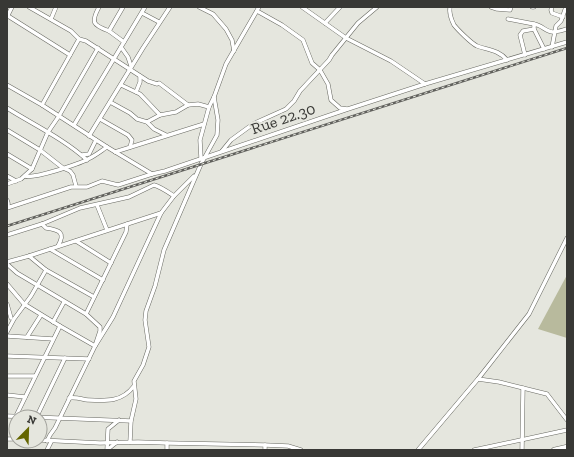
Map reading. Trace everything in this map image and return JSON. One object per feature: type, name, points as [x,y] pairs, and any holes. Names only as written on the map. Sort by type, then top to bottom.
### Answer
[{"type":"main road","points":[[554,450],[567,447]]},
{"type":"street","points":[[12,7],[7,17],[70,55]]},
{"type":"street","points":[[32,7],[71,31],[79,39],[86,41],[131,68],[148,81],[157,84],[159,83],[188,105]]},
{"type":"street","points":[[51,19],[56,7]]},
{"type":"street","points":[[99,7],[94,17],[94,23],[124,42]]},
{"type":"street","points":[[108,31],[123,7]]},
{"type":"street","points":[[74,125],[142,13],[144,7]]},
{"type":"street","points":[[90,136],[159,22],[170,7]]},
{"type":"street","points":[[199,7],[213,14],[226,29],[232,40],[234,51]]},
{"type":"street","points":[[303,7],[346,38],[391,62],[425,84]]},
{"type":"street","points":[[325,23],[340,7]]},
{"type":"street","points":[[365,7],[369,12]]},
{"type":"street","points":[[222,152],[231,140],[253,124],[286,109],[346,38],[369,12],[376,7]]},
{"type":"street","points":[[450,7],[450,14],[454,25],[465,36],[476,45],[502,54],[507,60]]},
{"type":"street","points":[[490,7],[510,10],[510,7]]},
{"type":"street","points":[[552,7],[552,13],[563,17]]},
{"type":"street","points":[[552,47],[557,24],[561,21],[566,7]]},
{"type":"street","points":[[203,158],[200,140],[209,107],[226,64],[258,9],[282,24],[302,40],[312,63],[320,70],[328,84],[331,100],[340,108],[348,109]]},
{"type":"street","points":[[142,13],[159,22]]},
{"type":"street","points":[[508,19],[541,25],[547,30],[555,32],[567,29]]},
{"type":"street","points":[[534,24],[534,29],[544,49]]},
{"type":"street","points":[[525,55],[520,35],[523,31],[534,29]]},
{"type":"street","points":[[42,105],[79,39]]},
{"type":"street","name":"Rue 22.30","points":[[8,207],[23,201],[76,186],[87,187],[102,181],[118,185],[165,171],[425,84],[567,42]]},
{"type":"street","points":[[121,47],[128,57],[131,68]]},
{"type":"street","points":[[7,184],[25,176],[32,169],[48,132],[59,116],[98,48]]},
{"type":"street","points":[[136,92],[140,82],[140,76]]},
{"type":"street","points":[[7,85],[42,105],[152,174]]},
{"type":"street","points":[[120,85],[136,92],[160,115]]},
{"type":"street","points":[[130,442],[131,421],[136,399],[134,386],[135,378],[144,365],[149,347],[145,320],[146,311],[155,286],[164,250],[203,158],[217,135],[218,120],[214,97]]},
{"type":"street","points":[[110,102],[130,113],[137,119],[147,122],[154,129],[166,135]]},
{"type":"street","points":[[147,122],[160,115],[176,112],[188,105],[198,104],[209,107]]},
{"type":"street","points":[[7,108],[48,132],[87,160]]},
{"type":"street","points":[[100,119],[128,135],[132,140],[140,144]]},
{"type":"street","points":[[115,152],[204,124]]},
{"type":"street","points":[[7,130],[40,150],[63,168],[70,171],[73,175],[76,186]]},
{"type":"street","points":[[82,155],[89,154],[96,140]]},
{"type":"street","points":[[130,147],[132,140]]},
{"type":"street","points":[[25,176],[33,177],[43,175],[87,160],[107,147]]},
{"type":"street","points":[[7,154],[32,169]]},
{"type":"street","points":[[95,346],[113,318],[161,213],[174,196],[197,173]]},
{"type":"street","points":[[7,176],[16,181]]},
{"type":"street","points":[[7,235],[42,224],[80,208],[128,197],[154,185],[174,196]]},
{"type":"street","points":[[7,200],[8,207]]},
{"type":"street","points":[[97,205],[107,230]]},
{"type":"street","points":[[47,450],[49,442],[69,398],[95,346],[100,331],[100,326],[86,314],[36,286],[17,273],[7,263],[161,213]]},
{"type":"street","points":[[42,224],[46,228],[55,229],[62,235],[58,246]]},
{"type":"street","points":[[86,314],[126,232],[127,224]]},
{"type":"street","points":[[418,450],[478,379],[529,314],[567,238]]},
{"type":"street","points":[[76,241],[111,263]]},
{"type":"street","points":[[50,249],[103,280]]},
{"type":"street","points":[[29,256],[46,270],[94,297]]},
{"type":"street","points":[[7,332],[11,318],[24,304],[46,270]]},
{"type":"street","points":[[7,284],[24,304],[95,346]]},
{"type":"street","points":[[53,322],[64,302]]},
{"type":"street","points":[[7,304],[11,318]]},
{"type":"street","points":[[27,337],[41,315]]},
{"type":"street","points":[[20,409],[60,326]]},
{"type":"street","points":[[7,336],[53,339]]},
{"type":"street","points":[[7,356],[89,359]]},
{"type":"street","points":[[40,409],[65,358]]},
{"type":"street","points":[[7,376],[35,376]]},
{"type":"street","points":[[478,379],[499,382],[550,396],[567,420]]},
{"type":"street","points":[[69,398],[78,397],[87,400],[103,401],[116,399],[127,395],[134,386]]},
{"type":"street","points":[[522,450],[523,388]]},
{"type":"street","points":[[7,395],[26,397]]},
{"type":"street","points":[[48,417],[131,421]]},
{"type":"street","points":[[107,450],[108,429],[119,420]]},
{"type":"street","points":[[474,450],[567,430]]},
{"type":"street","points":[[49,442],[167,443],[246,448],[288,446],[301,450]]},
{"type":"street","points":[[107,450],[118,442]]},
{"type":"street","points":[[167,443],[167,450]]},
{"type":"green space","points":[[567,275],[567,338],[538,329]]},
{"type":"railway","points":[[7,226],[567,48]]}]
